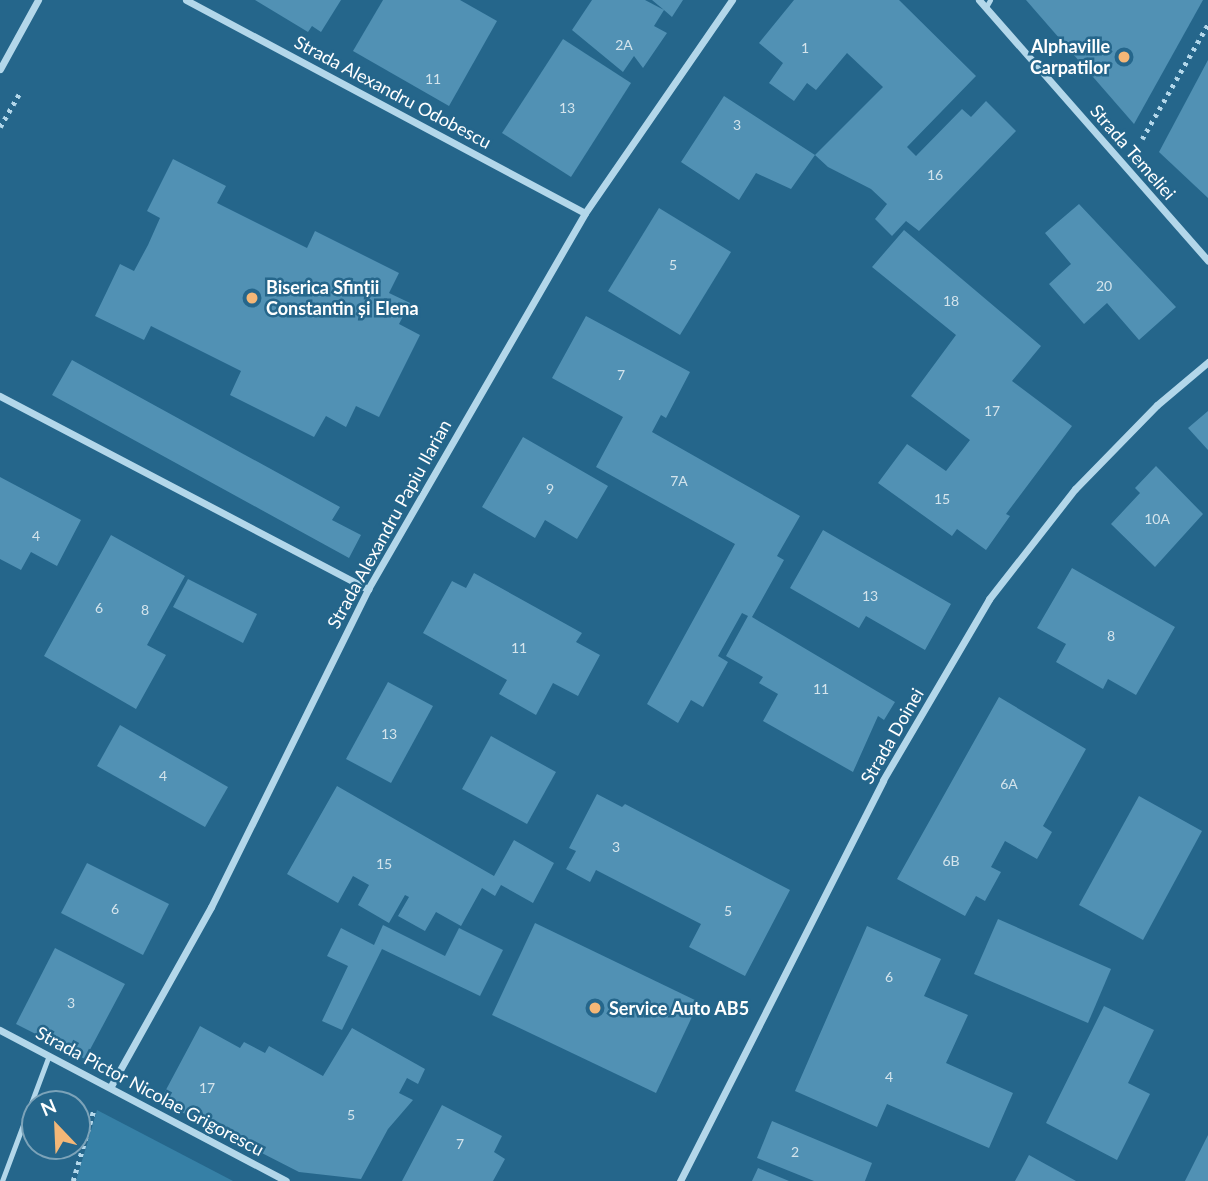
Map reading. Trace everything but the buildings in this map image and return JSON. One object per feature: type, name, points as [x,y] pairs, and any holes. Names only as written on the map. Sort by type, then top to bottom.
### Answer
[{"type":"street","points":[[0,69],[38,0]]},
{"type":"street","name":"Strada Alexandru Odobescu","points":[[186,0],[585,213]]},
{"type":"street","name":"Strada Alexandru Papiu Ilarian","points":[[111,1086],[211,908],[368,589],[585,213],[732,0]]},
{"type":"street","name":"Strada Temeliei","points":[[979,0],[988,4],[1208,261]]},
{"type":"street","name":"Strada Doinei","points":[[680,1181],[883,780],[989,599],[1075,489],[1157,405],[1208,362]]},
{"type":"street","points":[[0,396],[368,589]]},
{"type":"street","name":"Strada Pictor Nicolae Grigorescu","points":[[0,1030],[111,1086],[286,1181]]},
{"type":"lane","points":[[2,1181],[49,1055]]},
{"type":"path","points":[[1125,167],[1208,24]]},
{"type":"path","points":[[73,1181],[94,1106],[111,1086]]},
{"type":"shaded area","points":[[97,1110],[233,1181],[76,1181],[82,1160],[91,1160],[91,1130]]},
{"type":"place","name":"Alphaville Carpatilor","points":[[1124,57]]},
{"type":"place","name":"Biserica Sfinții Constantin și Elena","points":[[252,298]]},
{"type":"place","name":"Service Auto AB5","points":[[595,1008]]}]
